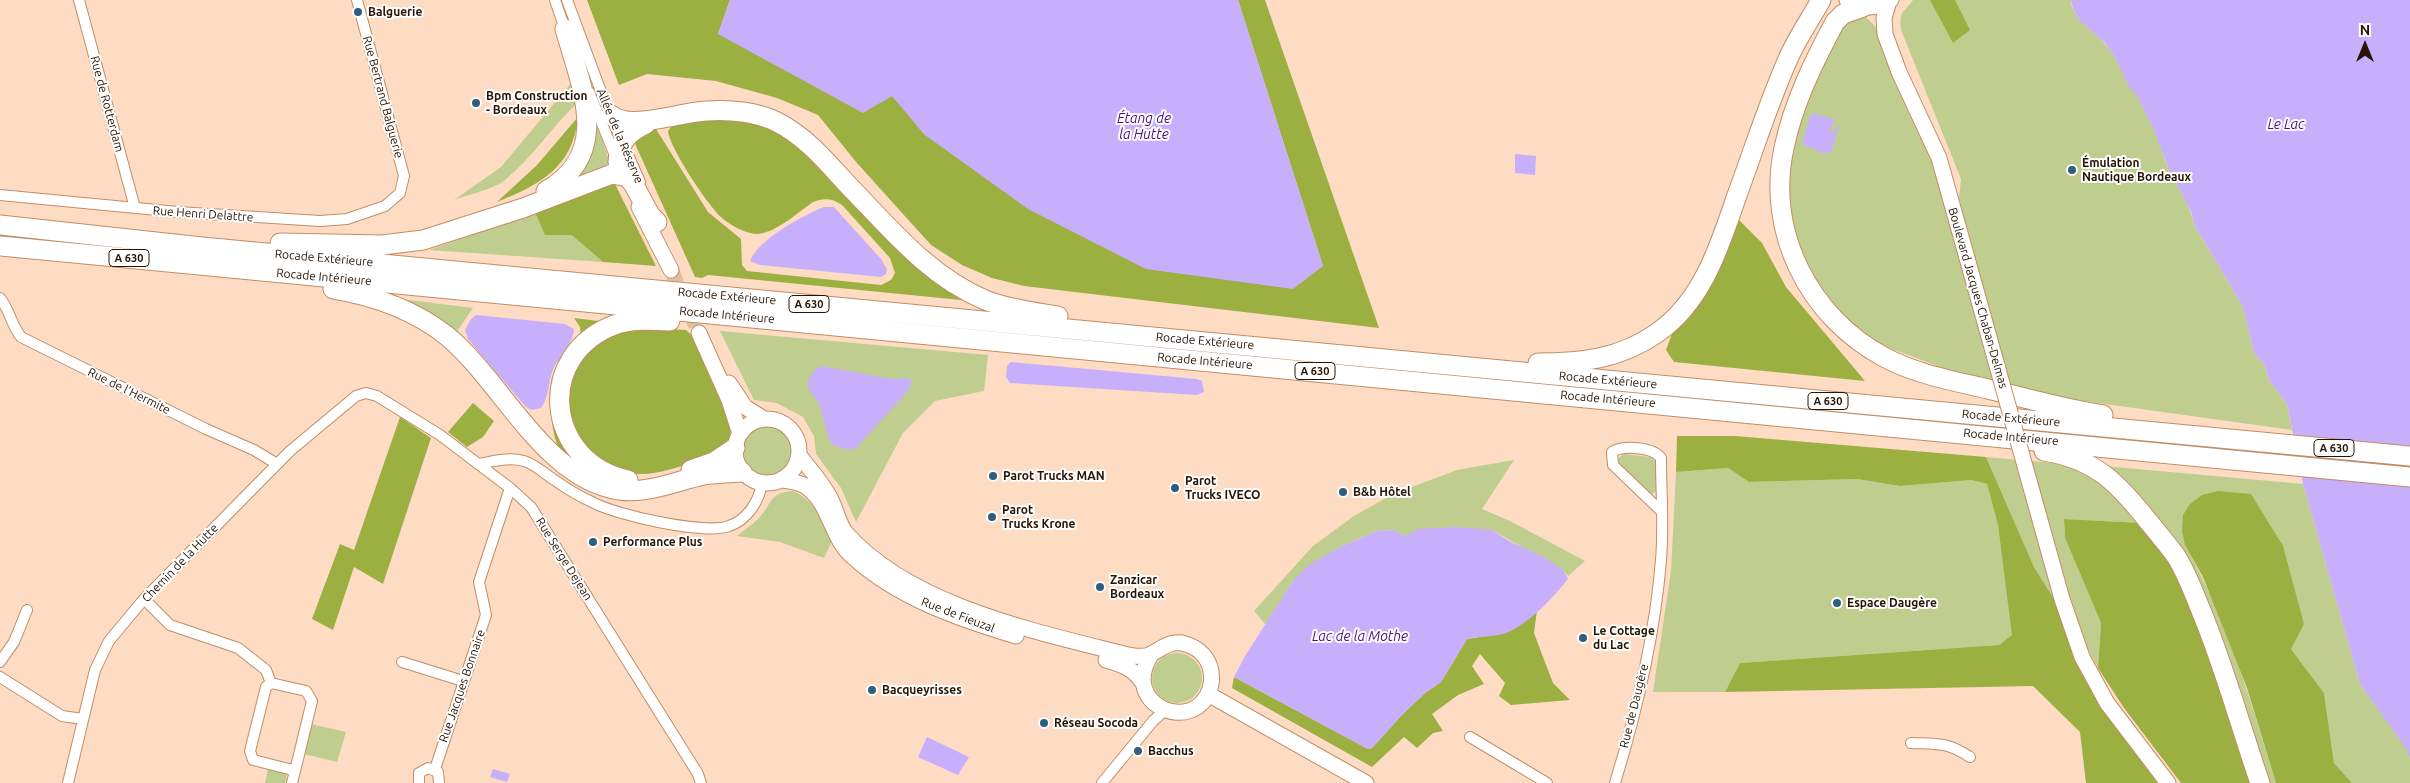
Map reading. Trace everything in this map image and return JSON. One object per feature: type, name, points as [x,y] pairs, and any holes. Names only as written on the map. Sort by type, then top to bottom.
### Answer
[{"type":"highway","points":[[1416,362],[1530,363],[1590,361],[1620,353],[1642,343],[1670,322],[1694,296],[1706,275],[1787,60],[1822,0]]},
{"type":"highway","points":[[1855,4],[1839,17],[1826,40],[1790,124],[1780,167],[1779,186],[1782,217],[1787,240],[1796,265],[1810,292],[1822,308],[1864,346],[1885,358],[1915,370],[2088,413],[2239,438]]},
{"type":"highway","points":[[501,214],[560,183],[579,161],[584,148],[587,127],[586,107],[565,29]]},
{"type":"highway","points":[[611,115],[627,123],[689,112],[735,112],[774,120],[807,141],[923,262],[955,286],[986,300],[1014,309],[1252,346]]},
{"type":"highway","points":[[656,119],[631,131],[622,142],[621,169],[634,185],[650,215],[657,222]]},
{"type":"highway","points":[[202,247],[239,240],[382,245],[403,244],[444,234],[523,208],[621,169]]},
{"type":"highway","name":"Rocade Extérieure","points":[[0,225],[202,247],[2239,438],[2410,456]]},
{"type":"highway","name":"Rocade Intérieure","points":[[0,246],[2410,476]]},
{"type":"highway","points":[[258,271],[280,283],[360,293],[391,303],[423,319],[448,337],[490,381],[558,460],[592,482],[619,490],[637,490],[705,475],[742,472]]},
{"type":"highway","points":[[737,316],[716,324],[648,320],[628,322],[607,329],[588,340],[572,358],[563,378],[560,402],[566,434],[574,448],[596,468],[612,476],[630,480],[648,481],[714,462],[737,441]]},
{"type":"highway","points":[[1893,426],[2067,455],[2086,462],[2106,475],[2135,504],[2176,557],[2189,581],[2208,625],[2232,693],[2260,783]]},
{"type":"street","name":"Rue de Rotterdam","points":[[79,0],[135,208]]},
{"type":"street","name":"Rue Bertrand Balguerie","points":[[357,0],[404,176],[400,193]]},
{"type":"street","name":"Allée de la Réserve","points":[[555,0],[621,169],[674,271],[657,222],[622,142],[566,0]]},
{"type":"street","points":[[1855,4],[1876,7],[1890,1]]},
{"type":"street","name":"Boulevard Jacques Chaban-Delmas","points":[[1884,29],[1890,1]]},
{"type":"street","name":"Boulevard Jacques Chaban-Delmas","points":[[1855,4],[1876,18],[1884,29],[1899,72],[1939,158],[2062,599],[2082,658],[2107,703],[2168,783]]},
{"type":"street","name":"Rue Henri Delattre","points":[[0,195],[135,208],[320,221],[347,219],[367,214],[385,206],[400,193]]},
{"type":"street","name":"Rue de l'Hermite","points":[[0,298],[5,304],[13,328],[21,337],[206,429],[254,450],[277,464]]},
{"type":"street","points":[[702,333],[745,407],[764,419],[780,421],[793,431],[797,439],[799,455],[794,469],[783,480],[762,484],[754,481],[742,472],[735,457],[737,441],[729,400],[702,333]]},
{"type":"street","name":"Chemin de la Hutte","points":[[68,783],[94,670],[109,640],[144,600],[277,464],[346,403],[356,396],[366,393]]},
{"type":"street","name":"Rue Serge Dejean","points":[[366,393],[389,402],[440,435],[510,488],[531,507],[698,774],[701,783]]},
{"type":"street","points":[[737,441],[750,424],[764,419]]},
{"type":"street","name":"Rue de Daugère","points":[[1617,782],[1651,638],[1661,557],[1661,458],[1658,454],[1624,448],[1612,452],[1614,465],[1660,510]]},
{"type":"street","name":"Rue de Fieuzal","points":[[799,455],[832,501],[844,531],[864,551],[913,584],[944,600],[1028,629],[1128,655],[1151,654],[1162,646],[1180,643],[1191,646],[1201,652],[1208,661],[1212,672],[1212,683],[1208,694]]},
{"type":"street","points":[[479,464],[505,460],[526,461],[574,492],[614,511],[634,517],[710,528],[728,527],[740,521],[752,508],[762,484]]},
{"type":"street","name":"Rue de Fieuzal","points":[[783,480],[803,485],[811,491],[824,505],[842,547],[876,574],[906,593],[940,610],[979,625],[1125,666],[1133,671],[1143,683],[1150,700],[1165,710]]},
{"type":"street","name":"Rue Jacques Bonnaire","points":[[435,769],[486,615],[479,582],[510,488]]},
{"type":"street","points":[[144,600],[170,625],[238,648],[266,670],[271,683]]},
{"type":"street","points":[[0,662],[14,642],[27,610]]},
{"type":"street","points":[[1143,683],[1142,673],[1151,654]]},
{"type":"street","points":[[402,662],[463,681]]},
{"type":"street","points":[[0,676],[62,716],[83,719]]},
{"type":"street","points":[[271,683],[266,687],[250,751],[251,756],[253,760],[290,770],[296,767]]},
{"type":"street","points":[[271,683],[306,691],[312,701],[292,783]]},
{"type":"street","points":[[1102,783],[1153,720],[1165,710],[1185,712],[1202,702],[1208,694],[1366,783]]},
{"type":"street","points":[[1470,737],[1548,783]]},
{"type":"street","points":[[1911,743],[1946,744],[1956,747],[1970,757]]},
{"type":"street","points":[[419,783],[418,776],[422,770],[428,768],[435,769],[440,775],[439,783]]},
{"type":"green space","points":[[587,0],[730,0],[718,34],[892,95],[925,135],[1323,266],[1238,0],[1265,0],[1379,328],[1024,286],[992,278],[962,265],[931,245],[857,163],[818,115],[777,98],[716,81],[647,74],[619,85]]},
{"type":"green space","points":[[1913,0],[2071,0],[2072,7],[2079,19],[2101,39],[2112,53],[2140,102],[2157,137],[2167,165],[2186,202],[2194,224],[2243,307],[2254,353],[2265,366],[2269,380],[2287,404],[2292,430],[2062,398],[1943,368],[1868,340],[1818,291],[1792,240],[1785,168],[1813,78],[1847,18],[1865,16],[1875,26],[1893,75],[1935,165],[1959,257],[1974,257],[1959,199],[1961,179],[1901,30],[1901,15]]},
{"type":"green space","points":[[1930,0],[1955,0],[1970,30],[1953,43]]},
{"type":"green space","points":[[572,82],[577,103],[515,171],[505,180],[488,189],[454,200],[501,167]]},
{"type":"green space","points":[[594,115],[610,163],[568,184]]},
{"type":"green space","points":[[735,116],[788,132],[971,301],[708,275],[702,278],[695,277],[632,137],[656,129],[708,212],[741,239],[742,265],[747,271],[881,285],[891,280],[895,273],[890,258],[842,205],[835,201],[824,199],[813,202],[779,226],[764,233],[757,234],[738,229],[722,218],[690,176],[675,150],[668,131],[676,121]]},
{"type":"green space","points":[[578,117],[575,135],[561,162],[540,181],[497,202],[537,165]]},
{"type":"green space","points":[[615,184],[656,266],[603,262],[572,235],[545,235],[535,212]]},
{"type":"green space","points":[[535,212],[572,234],[603,262],[429,250]]},
{"type":"green space","points":[[1738,219],[1762,243],[1786,287],[1865,381],[1674,362],[1666,350],[1672,334],[1713,278]]},
{"type":"green space","points":[[394,298],[473,308],[458,330],[462,339]]},
{"type":"green space","points":[[574,318],[607,322],[586,334],[570,352],[558,379],[554,402],[564,441],[579,461],[579,471],[568,462],[560,450],[552,422],[553,390],[556,375],[567,350],[581,336],[580,327]]},
{"type":"green space","points":[[652,328],[686,330],[696,339],[727,407],[731,434],[724,447],[708,457],[667,470],[639,474],[618,469],[599,459],[584,445],[574,428],[568,409],[567,390],[573,370],[589,348],[626,330]]},
{"type":"green space","points":[[720,331],[988,355],[984,391],[935,401],[903,433],[856,522],[841,488],[816,454],[814,436],[803,417],[777,403],[754,400]]},
{"type":"green space","points":[[473,403],[494,421],[483,437],[467,447],[448,432]]},
{"type":"green space","points":[[400,417],[431,438],[383,584],[354,567],[333,630],[312,619],[340,544],[354,550]]},
{"type":"green space","points":[[766,426],[776,428],[784,434],[790,442],[792,452],[790,462],[784,470],[776,476],[766,478],[756,476],[748,470],[742,462],[740,452],[742,442],[748,434],[756,428]]},
{"type":"green space","points":[[1677,436],[1735,436],[1986,457],[2034,567],[2054,599],[2082,671],[2157,783],[2086,783],[2080,732],[2033,686],[1725,692],[1740,663],[1999,645],[2012,635],[1998,525],[1987,484],[1971,480],[1900,486],[1857,479],[1749,482],[1728,468],[1676,472]]},
{"type":"green space","points":[[1623,454],[1650,457],[1655,461],[1657,471],[1656,491],[1652,494],[1621,468],[1618,459]]},
{"type":"green space","points":[[1986,457],[2078,465],[2101,479],[2142,523],[2064,519],[2065,538],[2101,623],[2098,668],[2086,646],[2071,599],[2054,599],[2034,567]]},
{"type":"green space","points":[[1514,460],[1482,509],[1510,521],[1585,561],[1568,576],[1564,571],[1492,530],[1406,536],[1393,530],[1377,531],[1338,548],[1293,581],[1266,625],[1254,611],[1313,546],[1354,516],[1393,494],[1457,470]]},
{"type":"green space","points":[[2104,466],[2303,484],[2360,684],[2408,750],[2410,783],[2352,783],[2334,763],[2324,693],[2291,649],[2185,545],[2226,631],[2237,661],[2276,783],[2267,783],[2236,688]]},
{"type":"green space","name":"Espace Daugère","points":[[1728,468],[1749,482],[1857,479],[1900,486],[1971,480],[1987,484],[1998,525],[2013,635],[1999,645],[1740,663],[1725,692],[1653,692],[1671,571],[1676,472]]},
{"type":"green space","points":[[793,491],[813,506],[825,525],[832,541],[824,558],[780,542],[737,536],[759,518],[775,496]]},
{"type":"green space","points":[[2218,491],[2251,494],[2283,546],[2304,624],[2291,649],[2324,693],[2334,763],[2352,783],[2276,783],[2247,688],[2203,577],[2185,545],[2182,531],[2183,515],[2190,504],[2202,495]]},
{"type":"green space","points":[[2064,519],[2142,523],[2163,550],[2180,581],[2205,637],[2254,783],[2181,783],[2124,708],[2098,668],[2101,623],[2065,538]]},
{"type":"green space","points":[[1537,610],[1534,633],[1553,683],[1570,700],[1511,705],[1499,696],[1505,683],[1480,654],[1472,666],[1484,684],[1458,695],[1432,714],[1443,731],[1433,733],[1417,748],[1404,737],[1372,767],[1232,688],[1234,677],[1368,749],[1372,748],[1425,693],[1441,682],[1467,639],[1505,633],[1521,624]]},
{"type":"green space","points":[[1172,653],[1182,653],[1195,660],[1202,673],[1202,683],[1195,696],[1182,703],[1172,703],[1163,699],[1156,692],[1152,683],[1152,673],[1156,664],[1163,657]]},
{"type":"green space","points":[[311,724],[346,732],[337,762],[304,754]]},
{"type":"green space","points":[[268,769],[287,774],[285,783],[265,783]]},
{"type":"water","name":"Étang de la Hutte","points":[[730,0],[1238,0],[1323,266],[1293,289],[1146,269],[1028,209],[925,135],[892,96],[863,113],[718,34]]},
{"type":"water","name":"Le Lac","points":[[2071,0],[2410,0],[2410,759],[2407,750],[2360,684],[2303,484],[2287,404],[2269,380],[2265,366],[2254,353],[2243,307],[2194,224],[2191,212],[2169,169],[2152,126],[2137,96],[2129,87],[2116,59],[2105,43],[2079,20]]},
{"type":"water","points":[[1814,113],[1835,120],[1830,130],[1833,133],[1839,126],[1831,153],[1823,153],[1802,144],[1810,116]]},
{"type":"water","points":[[1515,154],[1536,156],[1535,175],[1515,173]]},
{"type":"water","points":[[824,207],[834,207],[881,259],[887,269],[886,274],[881,277],[760,265],[750,261],[762,245],[782,229]]},
{"type":"water","points":[[476,315],[565,324],[574,329],[569,343],[554,367],[546,398],[541,408],[531,410],[525,406],[468,339],[465,330],[471,319]]},
{"type":"water","points":[[1011,362],[1197,379],[1202,381],[1204,392],[1197,395],[1010,383],[1006,377],[1007,366]]},
{"type":"water","points":[[821,366],[892,379],[908,378],[912,382],[908,391],[855,449],[844,449],[830,441],[818,402],[808,387],[812,373]]},
{"type":"water","name":"Lac de la Mothe","points":[[1455,527],[1492,530],[1509,541],[1546,558],[1564,571],[1568,579],[1540,610],[1515,629],[1502,634],[1467,639],[1441,682],[1425,693],[1372,748],[1368,749],[1234,677],[1245,656],[1293,581],[1309,565],[1338,548],[1377,531],[1393,530],[1406,536],[1418,529]]},
{"type":"water","points":[[927,737],[969,757],[958,775],[918,757]]},
{"type":"water","points":[[493,769],[510,774],[507,782],[490,777]]},
{"type":"tunnel","points":[[671,270],[699,333]]},
{"type":"place","name":"Balguerie","points":[[358,12]]},
{"type":"place","name":"Bpm Construction - Bordeaux","points":[[476,103]]},
{"type":"place","name":"Émulation Nautique Bordeaux","points":[[2072,170]]},
{"type":"place","name":"Parot Trucks MAN","points":[[993,476]]},
{"type":"place","name":"Parot Trucks IVECO","points":[[1175,488]]},
{"type":"place","name":"B&b Hôtel","points":[[1343,492]]},
{"type":"place","name":"Parot Trucks Krone","points":[[992,517]]},
{"type":"place","name":"Performance Plus","points":[[593,542]]},
{"type":"place","name":"Zanzicar Bordeaux","points":[[1100,587]]},
{"type":"place","name":"Espace Daugère","points":[[1837,603]]},
{"type":"place","name":"Le Cottage du Lac","points":[[1583,638]]},
{"type":"place","name":"Bacqueyrisses","points":[[872,690]]},
{"type":"place","name":"Réseau Socoda","points":[[1044,723]]},
{"type":"place","name":"Bacchus","points":[[1138,751]]}]
